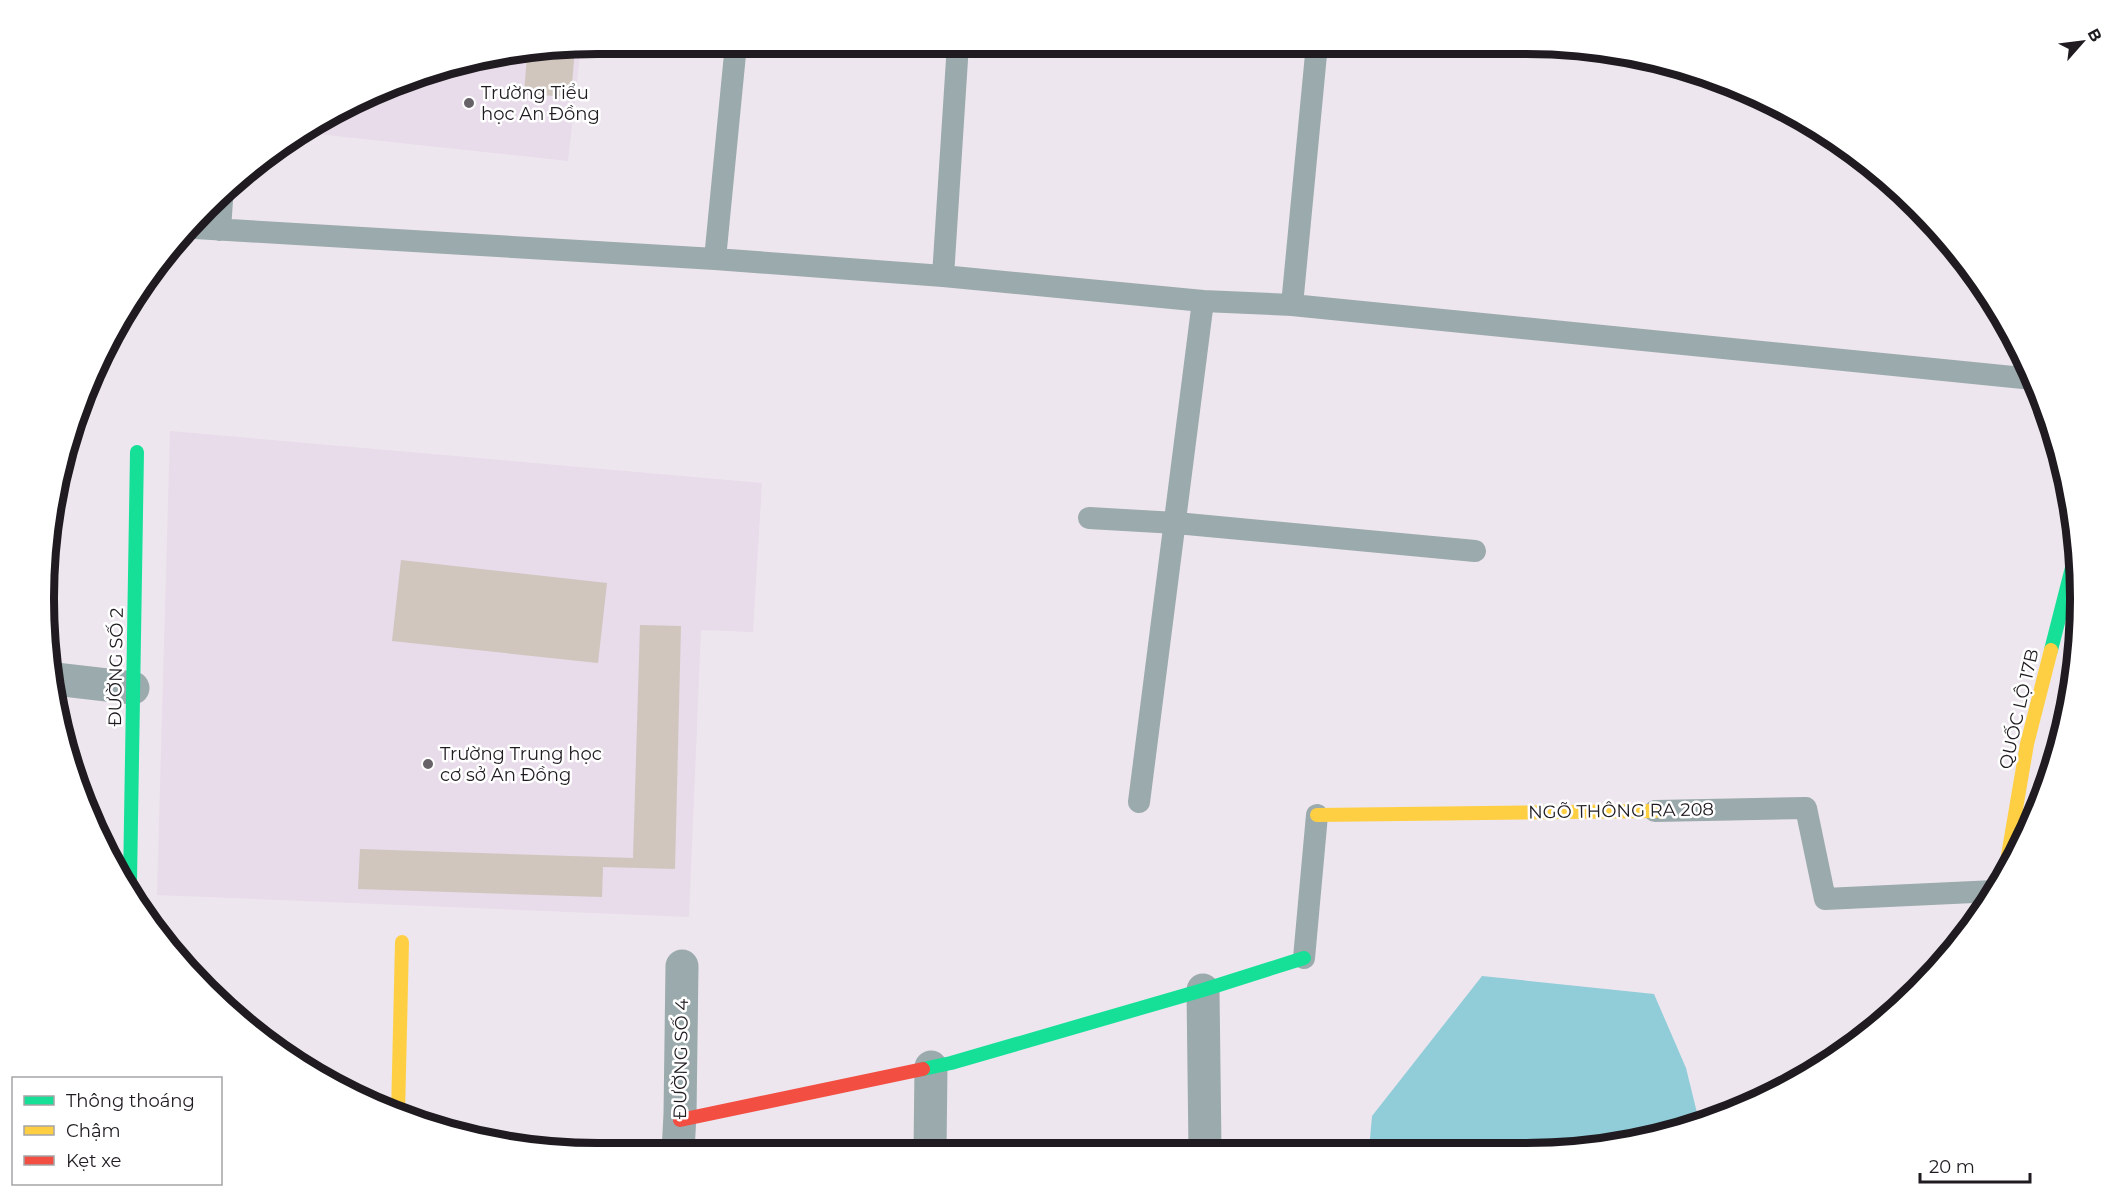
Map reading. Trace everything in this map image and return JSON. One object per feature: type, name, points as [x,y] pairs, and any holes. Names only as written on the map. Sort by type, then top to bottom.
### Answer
[{"type":"street","name":"ĐƯỜNG SỐ 2","points":[[130,876],[137,452]]},
{"type":"street","name":"QUỐC LỘ 17B","points":[[2009,848],[2027,744],[2069,578]]},
{"type":"street","points":[[60,680],[133,688]]},
{"type":"street","name":"NGÕ THÔNG RA 208","points":[[1317,815],[1655,811]]},
{"type":"street","points":[[398,1105],[402,942]]},
{"type":"street","points":[[679,1136],[1203,990],[1304,958]]},
{"type":"street","name":"ĐƯỜNG SỐ 4","points":[[679,1136],[682,966]]},
{"type":"street","points":[[1203,990],[1205,1143]]},
{"type":"street","points":[[930,1143],[931,1067]]},
{"type":"lane","points":[[715,259],[735,54]]},
{"type":"lane","points":[[943,276],[957,54]]},
{"type":"lane","points":[[1292,305],[1316,54]]},
{"type":"lane","points":[[220,230],[222,205]]},
{"type":"lane","points":[[199,228],[715,259],[943,276],[1203,301],[1292,305],[2023,378]]},
{"type":"lane","points":[[1139,802],[1203,301]]},
{"type":"lane","points":[[1089,518],[1176,523],[1475,551]]},
{"type":"lane","name":"NGÕ THÔNG RA 208","points":[[1655,811],[1806,808],[1825,899],[1984,892]]},
{"type":"lane","name":"NGÕ THÔNG RA 208","points":[[1304,958],[1317,815]]},
{"type":"shaded area","name":"Trường Tiểu học An Đồng","points":[[580,55],[568,161],[315,134],[358,110],[423,83],[492,64]]},
{"type":"shaded area","name":"Trường Trung học cơ sở An Đồng","points":[[170,431],[762,483],[753,632],[701,630],[689,917],[157,895]]},
{"type":"water","points":[[1482,976],[1654,994],[1686,1068],[1698,1115],[1632,1133],[1561,1142],[1526,1143],[1370,1143],[1372,1116]]},
{"type":"building","points":[[574,55],[571,97],[524,94],[527,59]]},
{"type":"building","points":[[401,560],[607,583],[598,663],[392,641]]},
{"type":"building","points":[[640,625],[681,626],[675,869],[603,867],[602,897],[358,889],[360,849],[633,858]]},
{"type":"traffic: fast","points":[[130,876],[137,452]]},
{"type":"traffic: fast","points":[[2051,650],[2069,578]]},
{"type":"traffic: fast","points":[[923,1069],[951,1063],[1203,990],[1304,958]]},
{"type":"traffic: slow","points":[[2009,848],[2027,744],[2051,650]]},
{"type":"traffic: slow","points":[[1317,815],[1655,811]]},
{"type":"traffic: slow","points":[[398,1105],[402,942]]},
{"type":"traffic: jam","points":[[680,1120],[923,1069]]},
{"type":"place","name":"Trường Tiểu học An Đồng","points":[[469,103]]},
{"type":"place","name":"Trường Trung học cơ sở An Đồng","points":[[428,764]]}]
